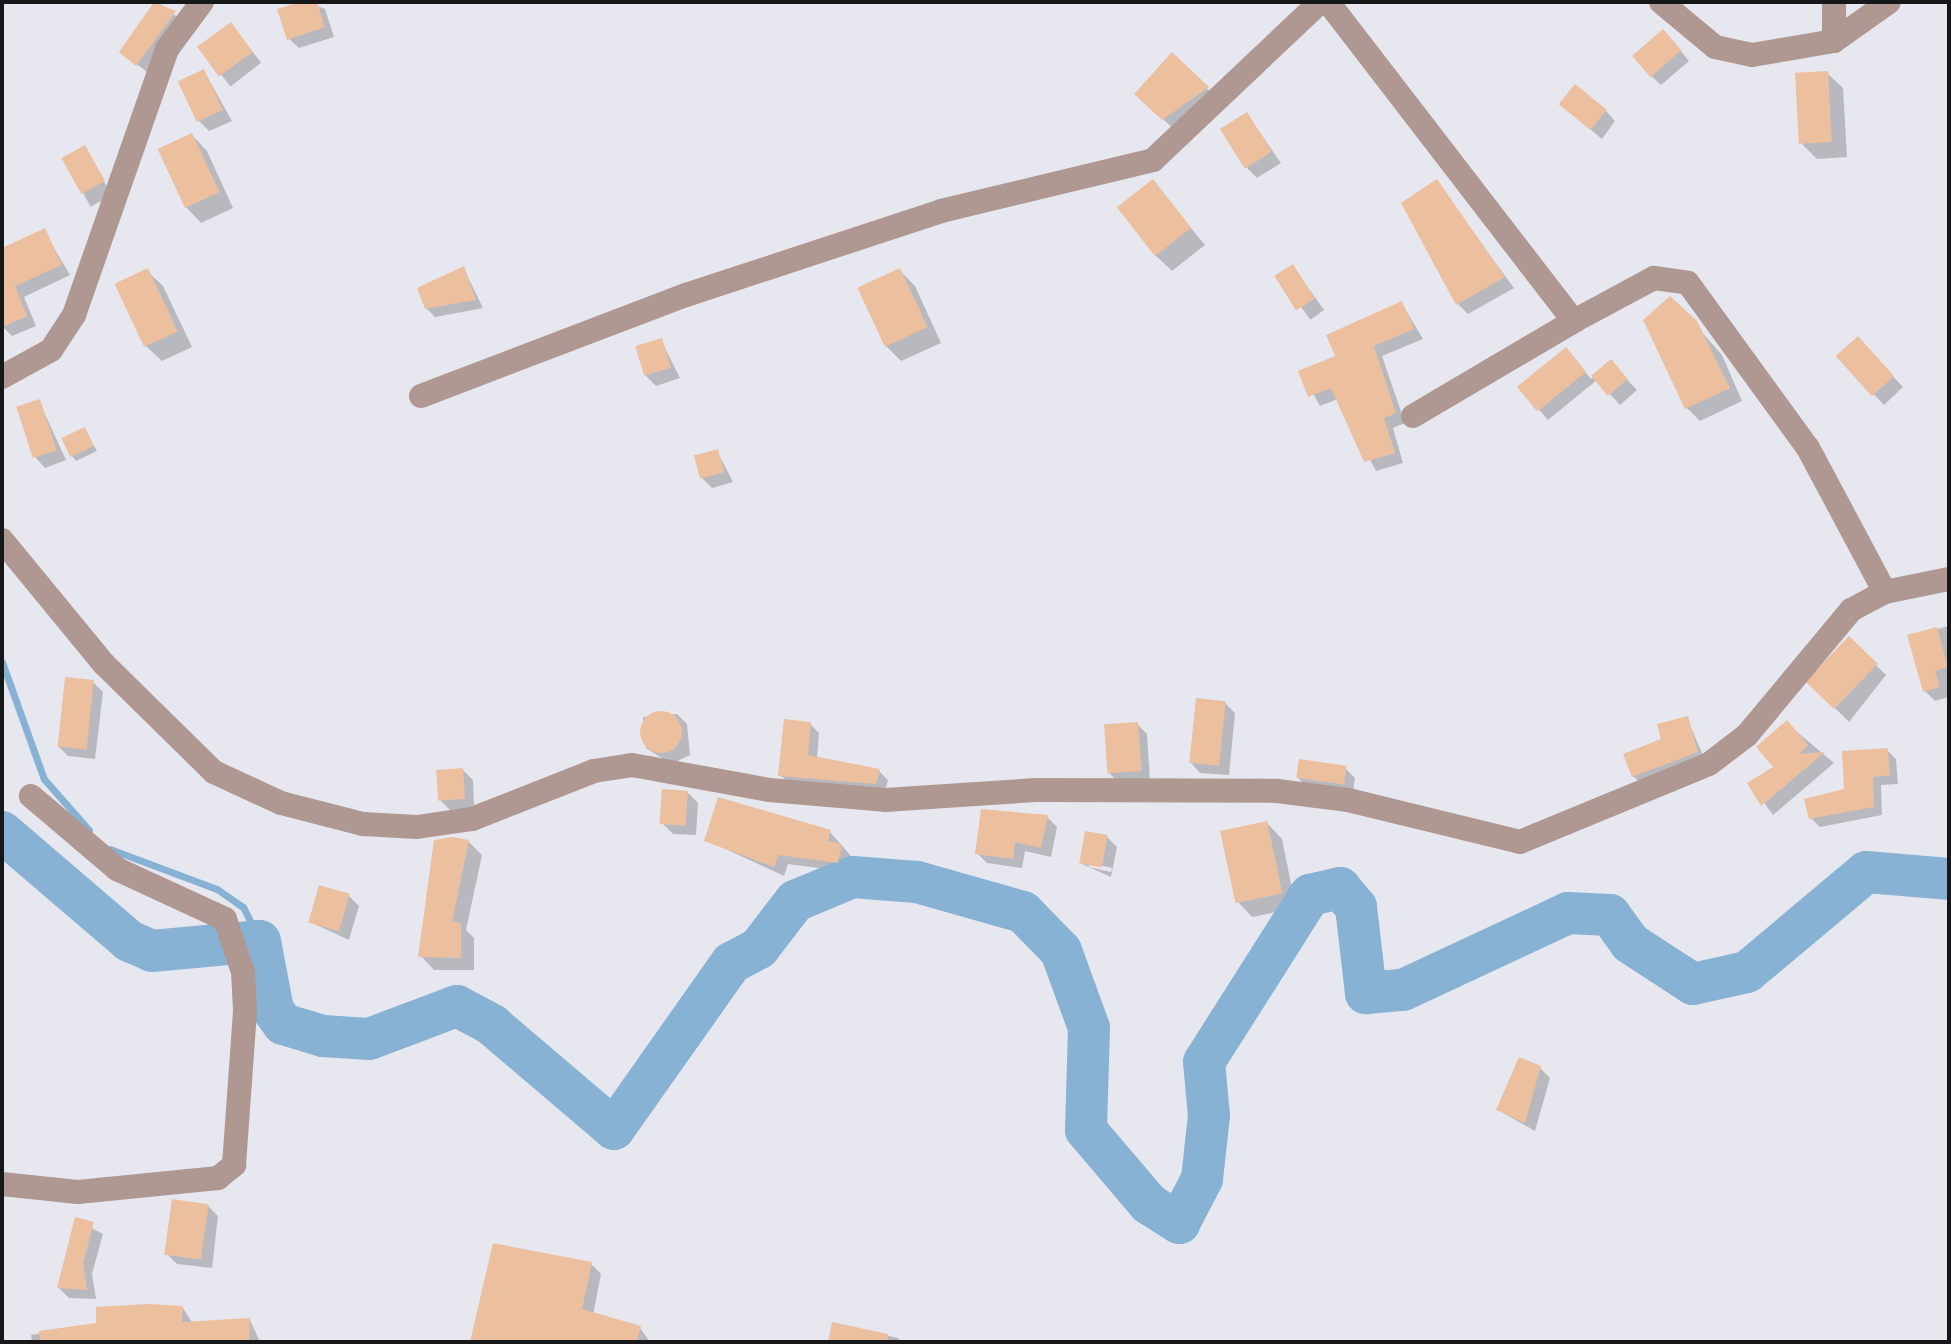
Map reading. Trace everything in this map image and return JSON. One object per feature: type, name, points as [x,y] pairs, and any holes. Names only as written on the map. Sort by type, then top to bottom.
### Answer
[{"type":"street","points":[[2,377],[51,350],[74,315],[167,49],[202,2]]},
{"type":"street","points":[[421,396],[686,295],[941,211],[1153,160],[1320,2]]},
{"type":"street","points":[[1328,2],[1574,321]]},
{"type":"street","points":[[1661,2],[1715,47],[1800,52],[1834,41],[1889,2]]},
{"type":"street","points":[[1834,2],[1834,41]]},
{"type":"street","points":[[1413,416],[1574,321],[1654,278],[1688,283],[1808,448],[1885,592]]},
{"type":"street","points":[[2,540],[114,674],[214,772],[281,803],[363,824],[417,827],[472,819],[594,771],[632,765],[769,790],[885,800],[1263,789],[1348,800],[1499,843],[1520,842],[1677,779],[1736,746],[1822,637],[1885,592],[1949,579]]},
{"type":"street","points":[[2,1184],[78,1192],[218,1178],[232,1169],[236,1134],[243,972],[225,919],[117,869],[31,796]]},
{"type":"building","points":[[154,2],[176,11],[136,66],[119,52]]},
{"type":"building","points":[[300,2],[317,2],[325,27],[287,40],[277,9]]},
{"type":"building","points":[[231,22],[253,52],[219,77],[197,47]]},
{"type":"building","points":[[1663,29],[1681,50],[1650,77],[1632,56]]},
{"type":"building","points":[[1172,52],[1209,87],[1162,120],[1134,94]]},
{"type":"building","points":[[204,69],[223,110],[197,122],[178,81]]},
{"type":"building","points":[[1828,71],[1832,142],[1799,144],[1795,73]]},
{"type":"building","points":[[1575,84],[1607,110],[1591,130],[1559,104]]},
{"type":"building","points":[[1247,112],[1272,152],[1245,169],[1220,129]]},
{"type":"building","points":[[192,133],[219,192],[185,208],[158,149]]},
{"type":"building","points":[[85,145],[105,181],[81,194],[61,158]]},
{"type":"building","points":[[1153,179],[1191,228],[1155,256],[1117,207]]},
{"type":"building","points":[[1437,179],[1505,277],[1456,305],[1401,203]]},
{"type":"building","points":[[45,228],[62,265],[15,286],[27,316],[2,327],[2,248]]},
{"type":"building","points":[[1293,264],[1315,299],[1296,310],[1274,276]]},
{"type":"building","points":[[464,266],[476,300],[425,309],[417,288]]},
{"type":"building","points":[[148,268],[178,331],[144,347],[114,284]]},
{"type":"building","points":[[900,268],[927,327],[885,347],[857,288]]},
{"type":"building","points":[[1670,296],[1697,321],[1730,388],[1685,409],[1643,320]]},
{"type":"building","points":[[1402,301],[1414,329],[1374,346],[1396,413],[1384,418],[1395,453],[1364,462],[1331,388],[1308,397],[1298,371],[1335,356],[1326,335]]},
{"type":"building","points":[[1858,336],[1894,376],[1872,396],[1836,356]]},
{"type":"building","points":[[662,338],[671,368],[644,376],[635,346]]},
{"type":"building","points":[[1566,347],[1586,372],[1537,412],[1517,387]]},
{"type":"building","points":[[1611,359],[1628,379],[1608,396],[1591,376]]},
{"type":"building","points":[[40,399],[57,450],[33,458],[16,407]]},
{"type":"building","points":[[85,427],[94,446],[70,457],[61,438]]},
{"type":"building","points":[[718,449],[724,472],[700,479],[694,455]]},
{"type":"building","points":[[1937,627],[1948,667],[1935,671],[1940,687],[1923,692],[1907,635]]},
{"type":"building","points":[[1849,636],[1878,664],[1834,709],[1805,681]]},
{"type":"building","points":[[65,677],[94,680],[87,750],[58,747]]},
{"type":"building","points":[[1196,698],[1226,701],[1219,766],[1189,763]]},
{"type":"building","points":[[661,711],[676,717],[682,732],[676,747],[661,753],[646,747],[640,732],[646,717]]},
{"type":"building","points":[[1688,716],[1698,752],[1632,777],[1623,754],[1661,739],[1657,724]]},
{"type":"building","points":[[784,719],[811,722],[808,755],[880,769],[876,784],[778,776]]},
{"type":"building","points":[[1787,720],[1808,745],[1799,754],[1825,752],[1761,806],[1747,783],[1773,767],[1756,747]]},
{"type":"building","points":[[1138,722],[1141,771],[1108,773],[1104,724]]},
{"type":"building","points":[[1888,748],[1890,775],[1873,777],[1874,807],[1809,819],[1804,799],[1844,789],[1842,751]]},
{"type":"building","points":[[1299,759],[1347,766],[1344,784],[1296,778]]},
{"type":"building","points":[[463,768],[465,799],[438,801],[436,770]]},
{"type":"building","points":[[662,789],[688,791],[685,826],[660,824]]},
{"type":"building","points":[[718,797],[831,830],[828,841],[842,844],[838,863],[778,855],[774,867],[704,841]]},
{"type":"building","points":[[981,809],[1048,815],[1041,848],[1015,842],[1013,859],[975,854]]},
{"type":"building","points":[[1267,821],[1282,893],[1235,903],[1220,831]]},
{"type":"building","points":[[1085,831],[1108,835],[1102,867],[1079,863]]},
{"type":"building","points":[[453,837],[469,840],[452,922],[461,923],[461,958],[418,957],[434,840]]},
{"type":"building","points":[[319,885],[350,894],[339,931],[308,922]]},
{"type":"building","points":[[1519,1057],[1541,1066],[1525,1123],[1496,1110]]},
{"type":"building","points":[[172,1199],[209,1204],[201,1260],[164,1254]]},
{"type":"building","points":[[75,1217],[94,1222],[83,1263],[87,1290],[57,1288]]},
{"type":"building","points":[[493,1243],[592,1262],[582,1309],[641,1326],[637,1342],[470,1342]]},
{"type":"building","points":[[148,1304],[183,1306],[182,1322],[250,1318],[249,1342],[40,1342],[39,1331],[96,1323],[96,1307]]},
{"type":"building","points":[[832,1322],[888,1334],[887,1342],[828,1342]]},
{"type":"waterway","points":[[2,662],[44,779],[89,830]]},
{"type":"waterway","points":[[2,832],[129,941],[152,951],[260,941],[273,1010],[283,1024],[323,1036],[369,1039],[457,1006],[492,1025],[614,1129],[731,963],[759,948],[795,901],[853,877],[917,882],[1023,912],[1061,951],[1089,1028],[1086,1130],[1149,1204],[1179,1223],[1202,1179],[1209,1116],[1204,1062],[1310,895],[1340,888],[1356,907],[1366,993],[1403,990],[1568,913],[1610,915],[1630,943],[1693,984],[1747,972],[1866,872],[1949,879]]},
{"type":"waterway","points":[[110,849],[217,889],[243,907],[260,941]]}]
